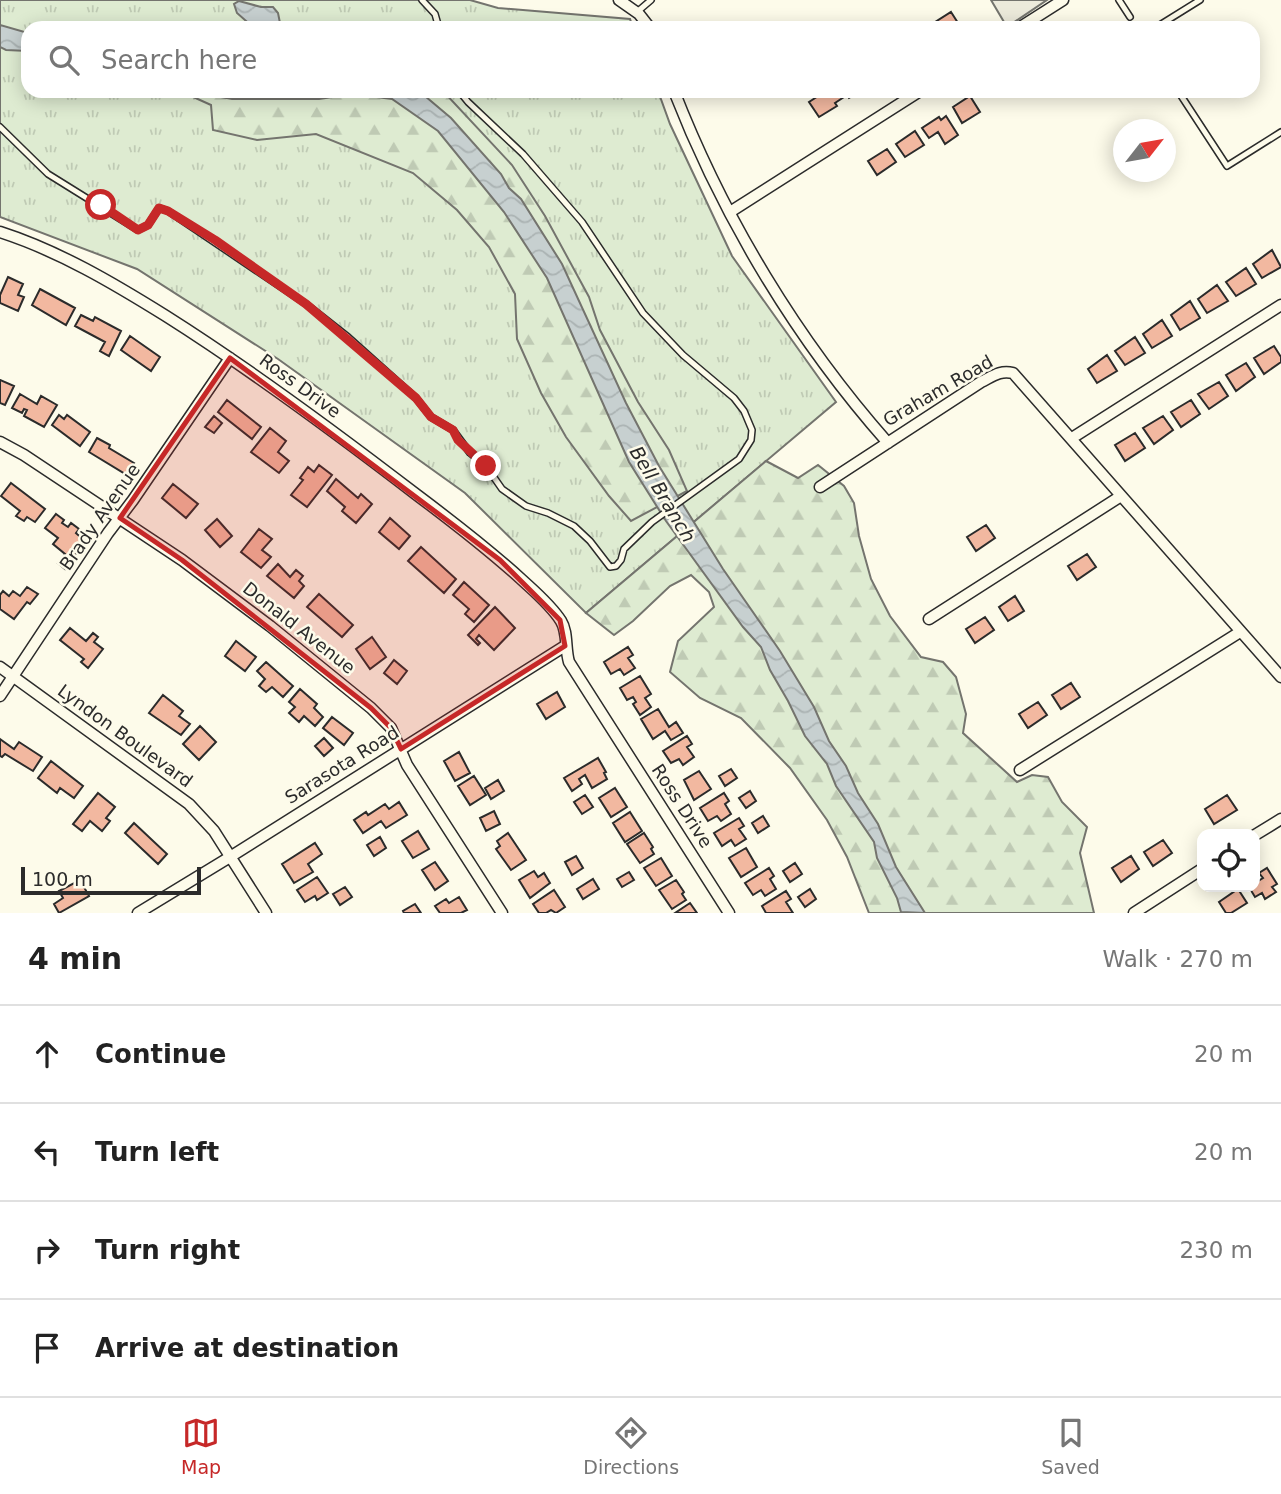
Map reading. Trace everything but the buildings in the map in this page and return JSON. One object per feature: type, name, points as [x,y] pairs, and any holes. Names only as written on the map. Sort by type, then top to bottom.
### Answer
[{"type":"street","points":[[619,0],[637,12],[644,21]]},
{"type":"street","points":[[1030,21],[1063,0]]},
{"type":"street","name":"Graham Road","points":[[677,98],[730,212],[763,273],[793,320],[888,443],[981,382],[1005,371],[1013,373],[1281,677]]},
{"type":"street","points":[[730,212],[909,98]]},
{"type":"street","name":"Ross Drive","points":[[0,232],[65,259],[123,290],[230,358],[322,423],[509,568],[560,620],[565,630],[569,662],[729,913]]},
{"type":"street","points":[[1072,438],[1281,305]]},
{"type":"street","name":"Brady Avenue","points":[[0,696],[230,358]]},
{"type":"street","name":"Donald Avenue","points":[[0,442],[24,455],[209,579],[352,692],[391,728],[407,765],[502,913]]},
{"type":"street","points":[[820,487],[888,443]]},
{"type":"street","points":[[929,619],[1121,496]]},
{"type":"street","points":[[1020,770],[1240,632]]},
{"type":"street","name":"Sarasota Road","points":[[138,913],[565,646]]},
{"type":"street","name":"Lyndon Boulevard","points":[[0,667],[177,793],[204,819],[266,913]]},
{"type":"street","points":[[1260,832],[1281,819]]},
{"type":"street","points":[[1134,913],[1197,872]]},
{"type":"lane","points":[[422,0],[435,14],[437,21]]},
{"type":"lane","points":[[637,12],[651,0]]},
{"type":"lane","points":[[1119,0],[1130,17]]},
{"type":"lane","points":[[1167,21],[1200,0]]},
{"type":"lane","points":[[0,127],[48,174],[101,205],[130,226],[138,230],[148,225],[159,208],[168,211],[306,304],[416,398],[431,417],[453,430],[458,440],[486,466],[502,489],[526,506],[574,526],[590,541],[610,567],[616,566],[624,549],[652,522],[739,459],[751,440],[752,430],[744,411],[734,398],[683,355],[643,313],[582,222],[523,154],[465,98]]},
{"type":"lane","points":[[1183,98],[1227,166],[1281,132]]},
{"type":"highlighted area","points":[[230,358],[500,560],[560,620],[565,646],[401,749],[391,728],[371,708],[182,560],[120,518]]},
{"type":"green space","points":[[0,0],[470,0],[498,8],[630,19],[631,21],[21,21],[21,98],[661,98],[732,256],[836,402],[586,613],[465,493],[278,359],[137,269],[0,217]]},
{"type":"green space","points":[[196,98],[450,98],[512,165],[545,216],[589,297],[600,330],[638,402],[669,450],[687,491],[631,521],[609,496],[566,437],[541,393],[517,339],[515,294],[489,247],[457,210],[413,173],[316,134],[257,140],[213,130],[211,105]]},
{"type":"green space","points":[[766,461],[798,478],[818,465],[844,486],[854,503],[859,536],[871,579],[890,616],[921,657],[943,662],[956,677],[966,714],[963,733],[1017,782],[1032,775],[1048,777],[1062,802],[1087,827],[1080,853],[1094,913],[869,913],[847,857],[827,820],[790,768],[741,718],[700,698],[670,672],[678,641],[714,607],[709,592],[691,575],[670,586],[614,635],[586,613]]},
{"type":"shaded area","points":[[991,0],[1047,0],[1016,21],[1003,21]]},
{"type":"water","points":[[239,1],[273,7],[280,21],[246,21],[237,13],[234,4]]},
{"type":"water","points":[[0,25],[21,31],[21,51],[0,47]]},
{"type":"water","name":"Bell Branch","points":[[226,98],[326,98],[319,99]]},
{"type":"water","name":"Bell Branch","points":[[384,98],[427,98],[451,118],[521,199],[562,264],[626,403],[659,466],[814,707],[829,741],[878,824],[896,867],[925,913],[901,912],[877,858],[874,842],[836,786],[827,764],[805,736],[770,670],[761,647],[743,627],[666,521],[629,462],[547,278],[504,212],[438,131],[392,99]]},
{"type":"route","points":[[101,205],[138,230],[148,225],[159,208],[215,240],[348,337],[416,398],[431,417],[453,430],[458,440],[486,466]]}]
